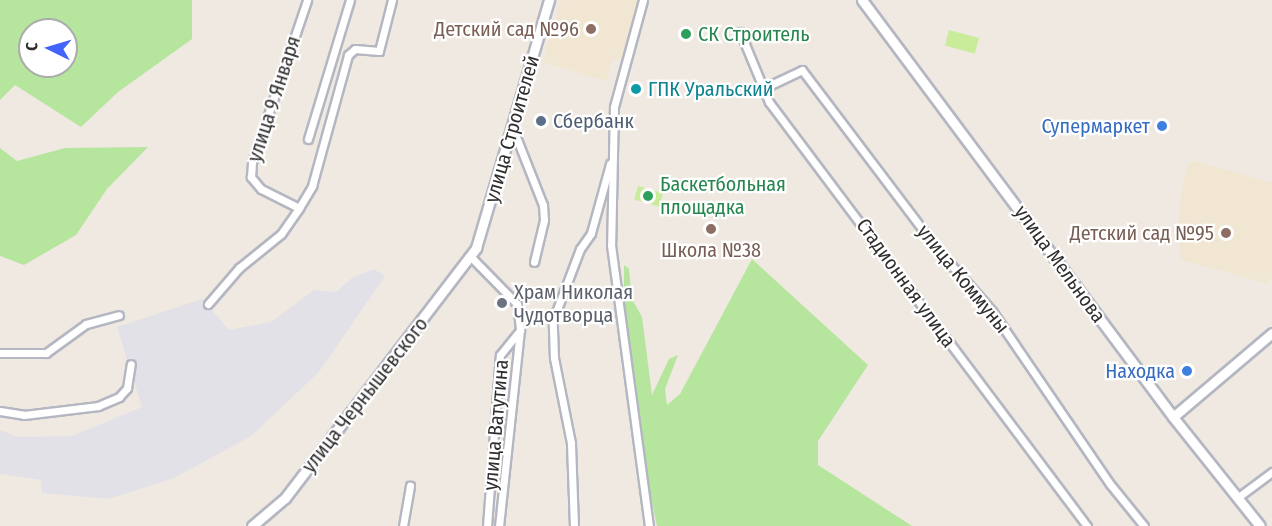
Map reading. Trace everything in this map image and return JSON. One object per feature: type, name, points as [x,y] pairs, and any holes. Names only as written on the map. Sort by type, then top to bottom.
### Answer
[{"type":"main road","name":"улица Строителей","points":[[471,257],[513,129],[549,0]]},
{"type":"main road","name":"улица Мельнова","points":[[862,0],[1173,417],[1260,526]]},
{"type":"main road","name":"улица Чернышевского","points":[[252,526],[285,498],[471,257]]},
{"type":"main road","points":[[1173,417],[1272,333]]},
{"type":"street","name":"улица 9 Января","points":[[299,208],[261,189],[251,177],[252,162],[307,0]]},
{"type":"street","points":[[308,139],[350,0]]},
{"type":"street","points":[[208,304],[238,268],[281,234],[299,208],[312,186],[348,55],[355,49],[380,51],[392,0]]},
{"type":"street","points":[[643,0],[614,107],[615,147],[611,245],[649,526]]},
{"type":"street","name":"Стадионная улица","points":[[740,32],[769,102],[1087,526]]},
{"type":"street","name":"улица Коммуны","points":[[764,88],[802,70],[938,250],[992,311],[1110,484],[1144,526]]},
{"type":"street","points":[[513,129],[543,205],[544,220],[534,262]]},
{"type":"street","points":[[574,526],[572,443],[554,358],[553,320],[580,249],[591,233],[615,147]]},
{"type":"street","name":"улица Ватутина","points":[[471,257],[517,304],[519,330],[499,526]]},
{"type":"street","points":[[0,353],[46,353],[86,324],[119,315]]},
{"type":"street","name":"улица Ватутина","points":[[487,526],[500,355],[519,330]]},
{"type":"street","points":[[0,411],[24,415],[99,406],[119,397],[127,388],[131,364]]},
{"type":"street","points":[[1237,498],[1272,472]]},
{"type":"street","points":[[403,526],[410,486]]},
{"type":"shaded area","name":"Детский сад №96","points":[[561,0],[638,0],[622,59],[613,58],[606,81],[543,62]]},
{"type":"shaded area","name":"Детский сад №95","points":[[1194,161],[1272,183],[1272,279],[1266,283],[1181,260],[1179,218],[1183,182],[1188,164]]},
{"type":"shaded area","points":[[374,269],[385,276],[319,372],[251,436],[174,478],[108,499],[42,493],[41,480],[0,474],[0,430],[17,437],[72,436],[142,407],[117,327],[202,299],[229,330],[271,322],[314,290],[336,292],[352,278]]},
{"type":"green space","points":[[0,0],[192,0],[192,39],[118,92],[81,127],[15,85],[0,100]]},
{"type":"green space","points":[[949,30],[979,38],[975,53],[945,45]]},
{"type":"green space","points":[[148,147],[107,189],[76,235],[24,265],[0,256],[0,148],[17,161],[65,148]]},
{"type":"green space","name":"Баскетбольная площадка","points":[[638,186],[663,193],[659,207],[634,199]]},
{"type":"green space","points":[[752,259],[868,365],[818,441],[818,465],[912,526],[657,526],[646,473],[624,306],[624,265],[629,269],[632,299],[642,317],[652,395],[669,359],[678,355],[665,389],[667,405],[680,394]]},
{"type":"place","name":"Детский сад №96","points":[[591,29]]},
{"type":"place","name":"СК Строитель","points":[[686,34]]},
{"type":"place","name":"ГПК Уральский","points":[[636,89]]},
{"type":"place","name":"Сбербанк","points":[[541,121]]},
{"type":"place","name":"Супермаркет","points":[[1162,126]]},
{"type":"place","name":"Баскетбольная площадка","points":[[648,196]]},
{"type":"place","name":"Школа №38","points":[[711,229]]},
{"type":"place","name":"Детский сад №95","points":[[1226,233]]},
{"type":"place","name":"Храм Николая Чудотворца","points":[[502,303]]},
{"type":"place","name":"Находка","points":[[1187,371]]}]
